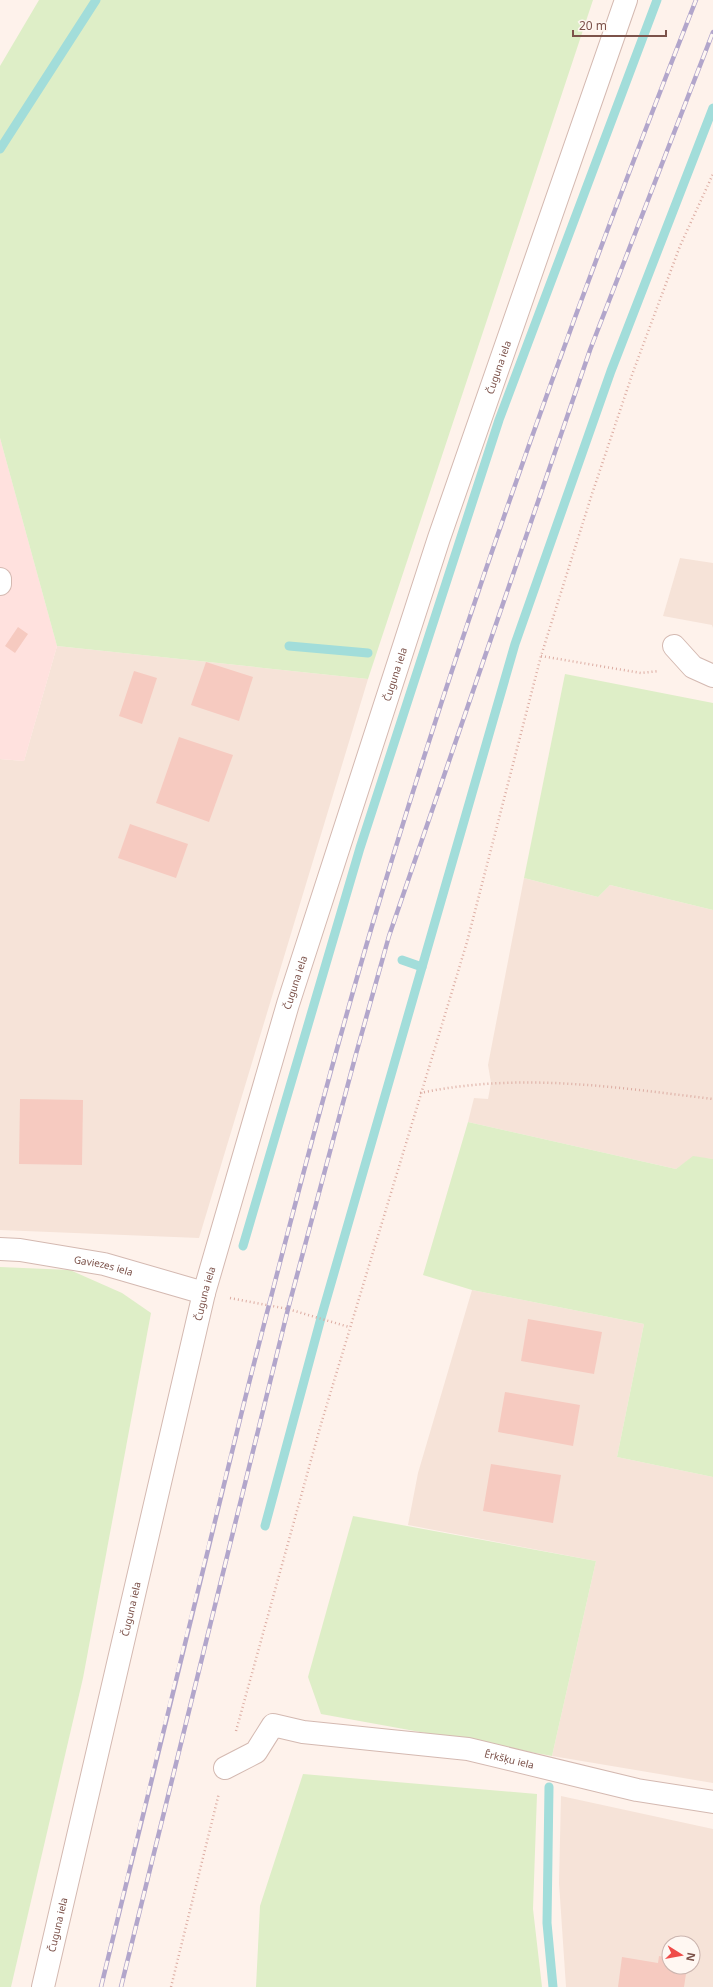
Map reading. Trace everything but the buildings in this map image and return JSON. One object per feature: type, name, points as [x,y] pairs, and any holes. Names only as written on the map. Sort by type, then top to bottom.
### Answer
[{"type":"street","name":"Čuguna iela","points":[[43,1987],[204,1293],[288,1004],[439,538],[626,0]]},
{"type":"street","points":[[0,579],[0,584]]},
{"type":"street","points":[[674,646],[693,668],[713,676]]},
{"type":"street","name":"Gaviezes iela","points":[[0,1249],[20,1250],[104,1264],[204,1293]]},
{"type":"street","name":"Ērkšķu iela","points":[[226,1768],[256,1752],[273,1725],[303,1732],[468,1749],[637,1790],[713,1802]]},
{"type":"path","points":[[171,1987],[226,1768],[318,1432],[467,942],[541,656],[591,497],[632,375],[680,246],[713,174]]},
{"type":"path","points":[[541,656],[641,673]]},
{"type":"path","points":[[420,1093],[479,1083],[544,1081],[622,1088],[713,1099]]},
{"type":"path","points":[[204,1293],[288,1310],[350,1327]]},
{"type":"shaded area","points":[[0,438],[57,646],[24,761],[0,759]]},
{"type":"shaded area","points":[[680,558],[713,563],[713,628],[712,625],[663,616]]},
{"type":"shaded area","points":[[57,646],[368,679],[199,1238],[0,1230],[0,759],[24,761]]},
{"type":"shaded area","points":[[524,878],[598,897],[610,885],[713,910],[713,1159],[693,1157],[676,1169],[468,1122],[474,1098],[488,1099],[491,1083],[488,1065]]},
{"type":"shaded area","points":[[472,1290],[644,1324],[617,1457],[713,1477],[713,1783],[552,1756],[596,1561],[408,1525],[418,1473]]},
{"type":"shaded area","points":[[561,1796],[713,1829],[713,1987],[566,1987],[559,1883]]},
{"type":"green space","points":[[39,0],[593,0],[368,679],[57,646],[0,438],[0,66]]},
{"type":"green space","points":[[565,674],[713,703],[713,910],[610,885],[598,897],[524,878]]},
{"type":"green space","points":[[468,1122],[676,1169],[693,1156],[713,1159],[713,1477],[617,1457],[644,1324],[472,1290],[423,1275]]},
{"type":"green space","points":[[0,1267],[70,1270],[122,1293],[151,1313],[83,1678],[11,1987],[0,1987]]},
{"type":"green space","points":[[353,1516],[596,1561],[552,1756],[321,1714],[308,1677]]},
{"type":"green space","points":[[303,1774],[537,1794],[533,1909],[542,1987],[256,1987],[260,1906]]},
{"type":"waterway","points":[[0,149],[96,0]]},
{"type":"waterway","points":[[243,1246],[360,848],[499,420],[657,0]]},
{"type":"waterway","points":[[265,1526],[321,1318],[515,644],[611,371],[713,108]]},
{"type":"waterway","points":[[289,646],[368,653]]},
{"type":"waterway","points":[[402,960],[422,967]]},
{"type":"waterway","points":[[549,1787],[547,1923],[553,1987]]},
{"type":"railway","points":[[101,1987],[260,1340],[322,1103],[372,926],[445,692],[524,459],[565,344],[651,114],[696,0]]},
{"type":"railway","points":[[121,1987],[288,1309],[389,936],[590,350],[713,32]]}]
